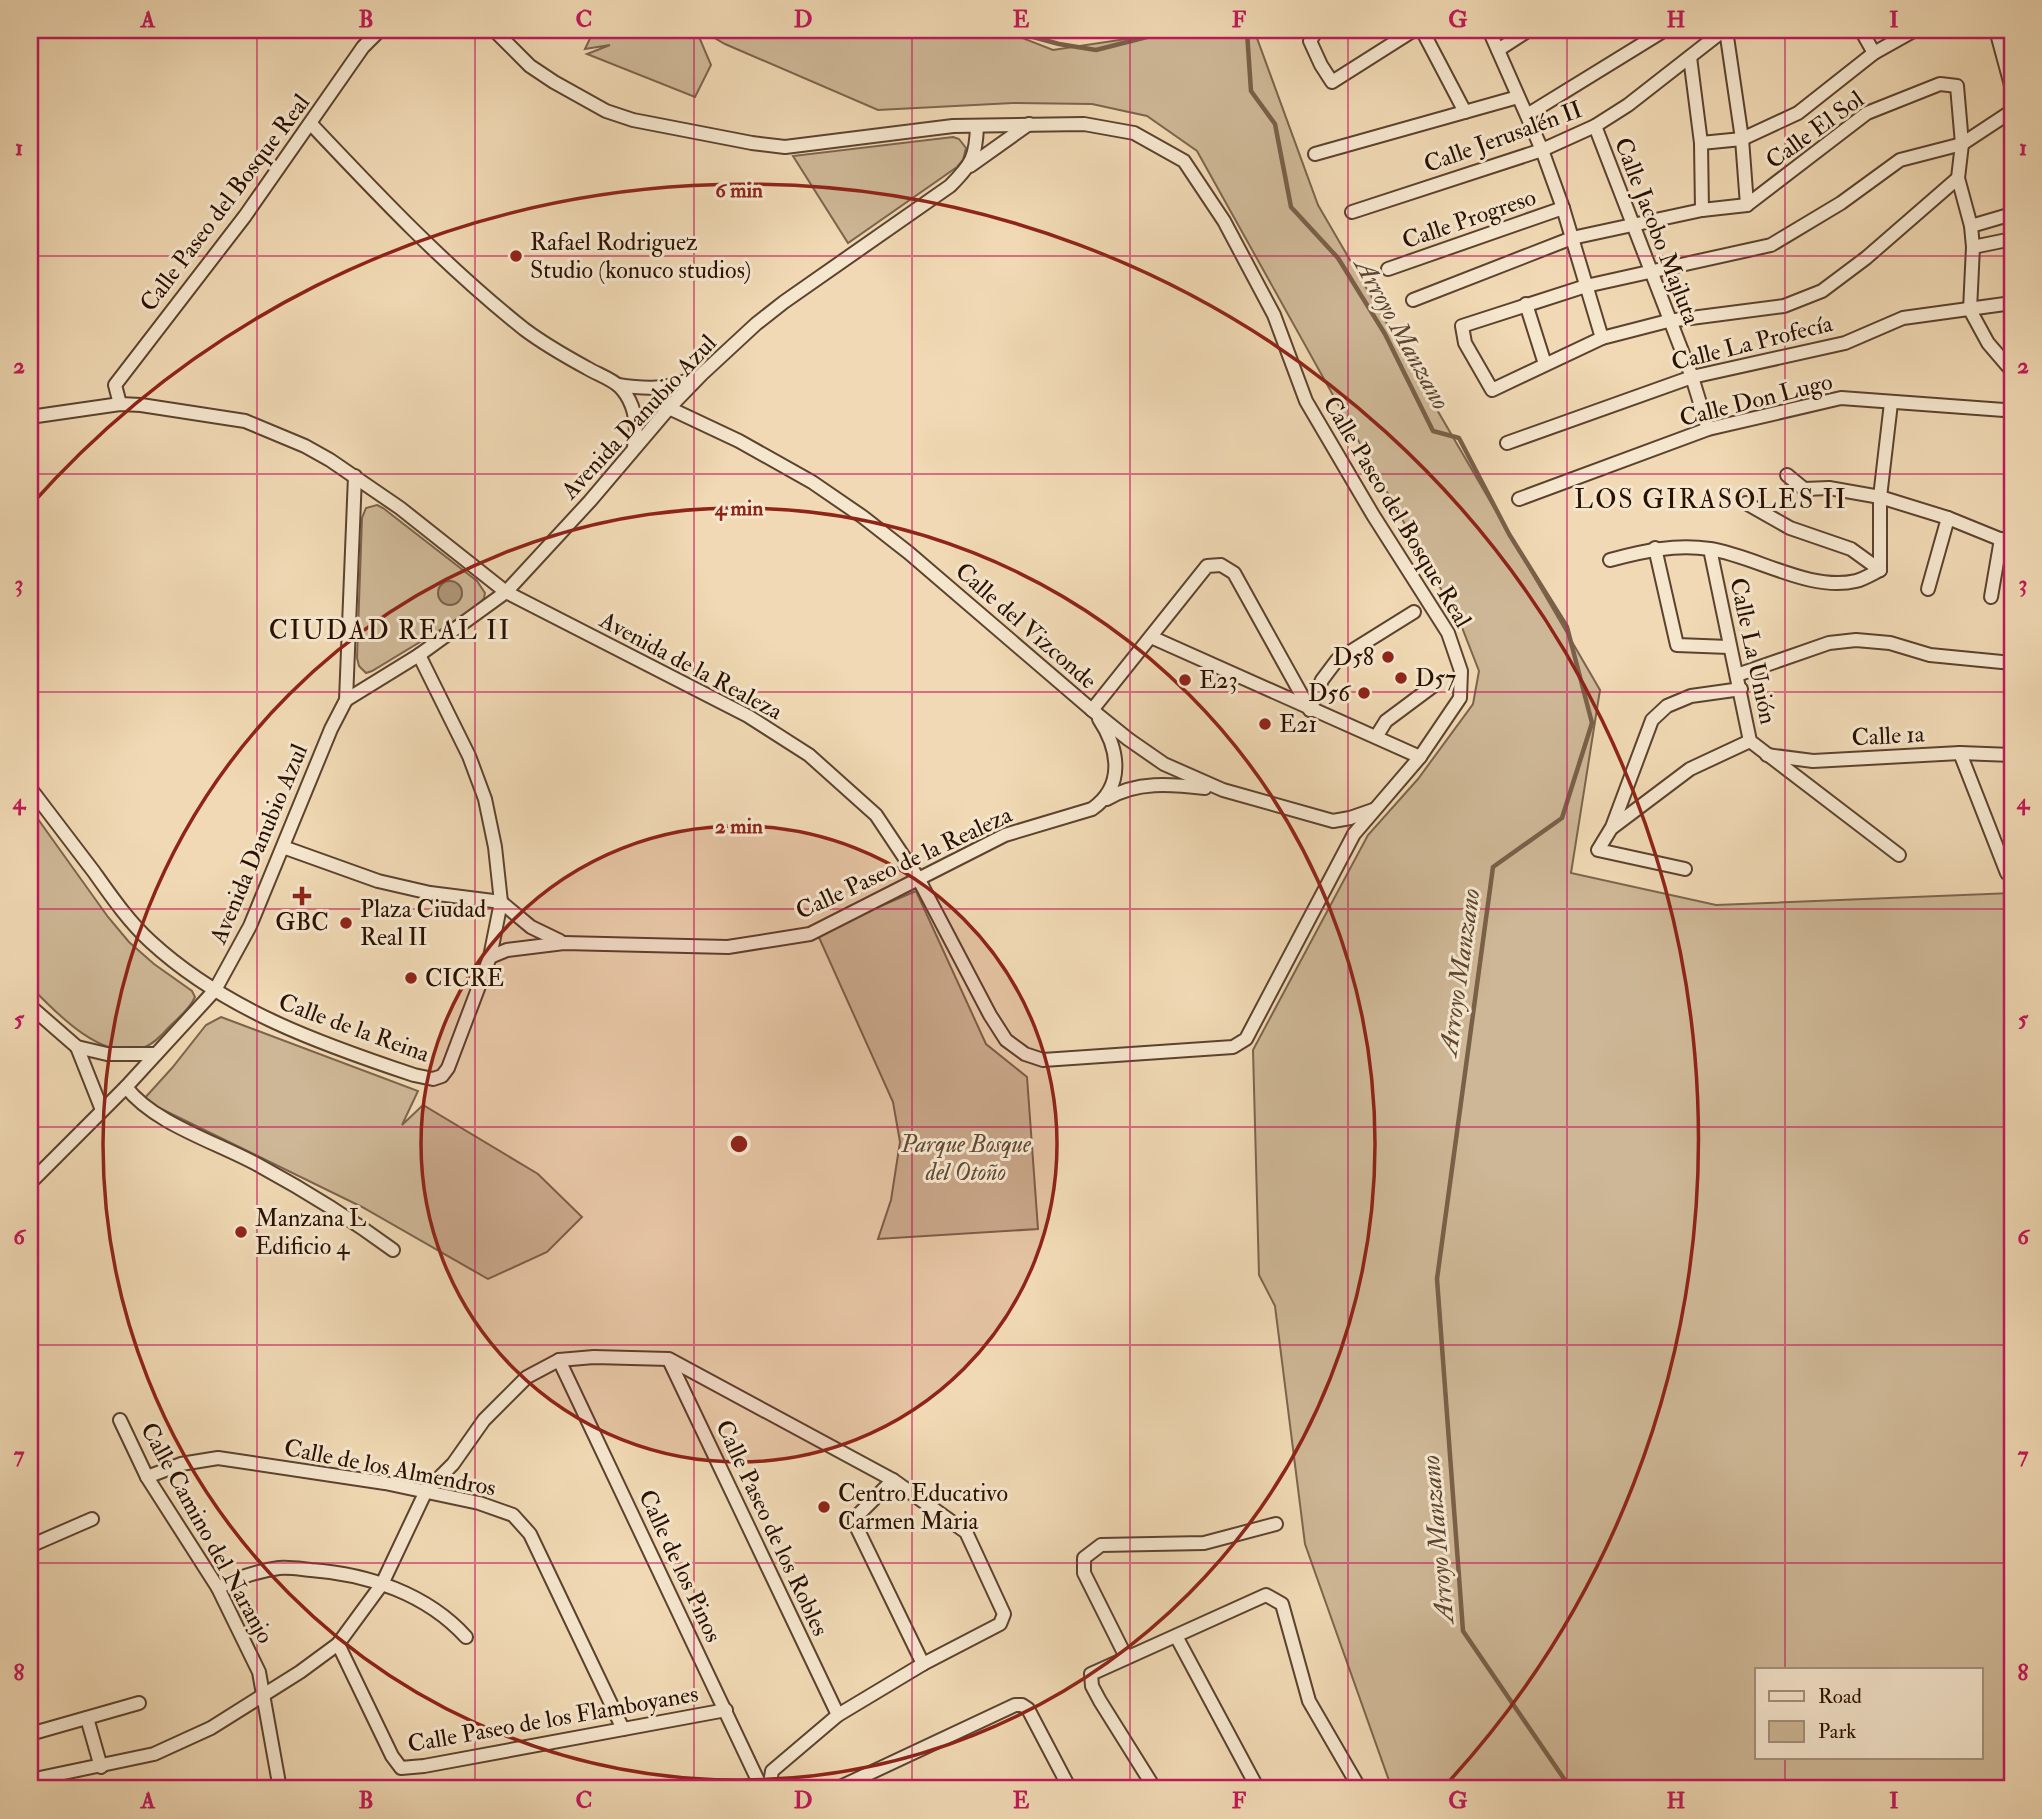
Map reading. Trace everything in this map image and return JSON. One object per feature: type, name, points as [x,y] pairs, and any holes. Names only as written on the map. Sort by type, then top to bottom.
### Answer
[{"type":"street","name":"Calle Paseo del Bosque Real","points":[[120,404],[115,386],[246,216],[363,47],[380,30]]},
{"type":"street","name":"Calle Paseo del Bosque Real","points":[[494,30],[530,66],[564,89],[606,111],[661,126],[785,147],[942,128],[1084,124],[1133,134],[1184,161],[1224,221],[1275,315],[1306,401],[1373,515],[1448,633],[1461,671],[1460,698],[1420,757],[1354,834],[1246,1039],[1233,1047]]},
{"type":"street","points":[[1317,30],[1310,41],[1332,82],[1414,30]]},
{"type":"street","points":[[1422,30],[1465,113]]},
{"type":"street","points":[[1489,30],[1542,150],[1563,208],[1602,338]]},
{"type":"street","points":[[1498,50],[1529,30]]},
{"type":"street","points":[[1527,115],[1665,30]]},
{"type":"street","points":[[1413,300],[1572,238],[1702,210],[1747,205],[1742,139],[1725,30]]},
{"type":"street","name":"Calle Jerusalén II","points":[[1352,212],[1542,150],[1595,126],[1628,105],[1725,30]]},
{"type":"street","points":[[1861,30],[1874,53]]},
{"type":"street","points":[[1701,143],[1742,139],[1798,113],[1874,53],[1915,30]]},
{"type":"street","points":[[1996,30],[2012,89]]},
{"type":"street","points":[[1690,57],[1701,143],[1702,210]]},
{"type":"street","name":"Calle El Sol","points":[[1747,205],[1867,113],[1940,84],[1956,86],[1962,144],[1958,178],[1971,226],[1973,247],[1970,310]]},
{"type":"street","points":[[1315,154],[1518,97]]},
{"type":"street","points":[[1958,178],[1867,258],[1822,290],[1784,306],[1668,321],[1602,338],[1492,390],[1465,343],[1462,326],[1526,304],[1586,286],[1771,245],[1842,203],[1900,160],[1962,144],[2012,111]]},
{"type":"street","points":[[312,124],[420,239],[484,296],[550,347],[618,385],[635,414],[638,429],[634,448]]},
{"type":"street","points":[[970,166],[1030,124]]},
{"type":"street","points":[[970,166],[976,150],[977,126]]},
{"type":"street","name":"Calle Jacobo Majluta","points":[[1595,126],[1634,223],[1668,321],[1692,377],[1708,429]]},
{"type":"street","name":"Avenida Danubio Azul","points":[[346,700],[419,655],[506,592],[702,374],[784,302],[950,186],[970,166]]},
{"type":"street","name":"Calle Progreso","points":[[1388,269],[1563,208]]},
{"type":"street","points":[[1971,226],[2012,214]]},
{"type":"street","points":[[1973,247],[2012,239]]},
{"type":"street","name":"Calle La Profecía","points":[[1507,443],[1692,377],[1845,343],[1903,318],[2012,303]]},
{"type":"street","points":[[1526,304],[1545,364]]},
{"type":"street","points":[[1970,310],[1988,343],[2012,371]]},
{"type":"street","points":[[618,385],[661,388],[681,384],[702,374]]},
{"type":"street","name":"Calle Don Lugo","points":[[1518,499],[1708,429],[1841,398],[2004,410],[2012,407]]},
{"type":"street","points":[[1880,570],[1880,497],[1891,403]]},
{"type":"street","name":"Avenida de la Realeza","points":[[30,417],[120,404],[154,406],[245,421],[305,446],[400,508],[506,592],[736,710],[809,755],[876,815],[918,878],[990,1015],[1006,1040],[1025,1054],[1043,1060],[1233,1047]]},
{"type":"street","name":"Calle del Vizconde","points":[[669,408],[739,441],[812,482],[863,517],[909,553],[1092,710],[1164,764],[1223,790],[1333,821],[1375,810]]},
{"type":"street","points":[[1787,475],[1804,489],[1829,488],[1880,497],[1948,518],[2007,541],[1991,597]]},
{"type":"street","name":"Avenida Danubio Azul","points":[[30,1183],[126,1087],[215,990],[250,926],[331,729],[346,700],[355,477]]},
{"type":"street","points":[[1746,503],[1790,528],[1852,549],[1880,570]]},
{"type":"street","points":[[1928,589],[1948,518]]},
{"type":"street","points":[[1610,560],[1655,548],[1710,549],[1747,558],[1807,579],[1841,583],[1857,581],[1880,570]]},
{"type":"street","points":[[1655,548],[1677,645],[1729,648]]},
{"type":"street","name":"Calle La Unión","points":[[1710,549],[1750,741],[1899,856]]},
{"type":"street","points":[[1092,809],[1111,791],[1115,772],[1108,736],[1092,710],[1207,566],[1221,565],[1234,573],[1310,709]]},
{"type":"street","points":[[1310,709],[1322,681],[1337,660],[1414,612]]},
{"type":"street","points":[[1151,637],[1420,757]]},
{"type":"street","points":[[1737,675],[1829,643],[1856,640],[1890,643],[1930,654],[2012,663]]},
{"type":"street","name":"Calle de la Reina","points":[[30,788],[136,927],[183,969],[238,1006],[284,1027],[384,1065],[433,1079],[442,1076],[448,1068],[490,957],[500,902],[495,847],[485,799],[468,756],[419,655]]},
{"type":"street","points":[[1376,737],[1386,721],[1433,685]]},
{"type":"street","points":[[1685,869],[1598,850],[1612,827],[1653,720],[1667,706],[1691,696],[1741,689]]},
{"type":"street","points":[[1612,827],[1690,769],[1750,741]]},
{"type":"street","points":[[1960,753],[2007,873]]},
{"type":"street","name":"Calle 1a","points":[[1767,755],[1813,761],[1960,753],[2012,755]]},
{"type":"street","name":"Calle Paseo de la Realeza","points":[[490,957],[507,950],[564,943],[728,947],[810,934],[1005,835],[1092,809],[1117,793],[1131,788],[1166,784],[1223,790]]},
{"type":"street","points":[[1333,821],[1343,832],[1348,846]]},
{"type":"street","points":[[283,847],[379,881],[429,893],[500,902]]},
{"type":"street","name":"Calle Paseo de la Realeza","points":[[500,902],[531,927],[564,943]]},
{"type":"street","points":[[30,1006],[77,1046],[107,1054],[156,1055]]},
{"type":"street","points":[[77,1046],[102,1110]]},
{"type":"street","points":[[126,1087],[138,1102],[157,1115],[259,1165],[347,1218],[393,1250]]},
{"type":"street","points":[[30,1780],[154,1754],[211,1728],[300,1672],[338,1644],[382,1584],[425,1491],[453,1464],[484,1420],[527,1377],[559,1360],[594,1357],[669,1359],[893,1480],[966,1532],[1004,1614],[1000,1624],[923,1664],[838,1715],[772,1771],[769,1789]]},
{"type":"street","name":"Calle Paseo de los Robles","points":[[669,1359],[838,1715]]},
{"type":"street","name":"Calle de los Pinos","points":[[559,1360],[762,1789]]},
{"type":"street","name":"Calle Camino del Naranjo","points":[[120,1420],[147,1478],[218,1588],[259,1672],[280,1789]]},
{"type":"street","name":"Calle de los Almendros","points":[[147,1478],[181,1464],[218,1458],[385,1483],[479,1503],[513,1515],[530,1534],[623,1729]]},
{"type":"street","points":[[893,1480],[855,1518],[855,1524],[923,1664]]},
{"type":"street","points":[[30,1546],[92,1519]]},
{"type":"street","points":[[1126,1657],[1084,1573],[1084,1558],[1101,1545],[1204,1543],[1276,1524]]},
{"type":"street","points":[[218,1588],[240,1576],[281,1568],[338,1572],[382,1584],[436,1609],[466,1637]]},
{"type":"street","points":[[1154,1789],[1100,1701],[1090,1679],[1091,1674],[1266,1595],[1282,1604],[1309,1701],[1360,1789]]},
{"type":"street","points":[[1176,1636],[1258,1789]]},
{"type":"street","name":"Calle Paseo de los Flamboyanes","points":[[338,1644],[392,1755],[401,1768],[726,1710]]},
{"type":"street","points":[[30,1734],[139,1703]]},
{"type":"street","points":[[836,1789],[1016,1705],[1022,1705],[1028,1709],[1070,1789]]},
{"type":"street","points":[[87,1718],[101,1767]]},
{"type":"street","points":[[868,1776],[875,1789]]},
{"type":"green space","points":[[594,30],[692,30],[697,32],[711,65],[695,97],[587,54],[610,45],[585,49]]},
{"type":"green space","points":[[701,30],[1002,30],[1053,50],[1186,30],[1254,30],[1318,205],[1600,690],[1571,873],[1716,905],[2012,893],[2012,1789],[1392,1789],[1305,1544],[1275,1306],[1259,1275],[1253,1050],[1368,835],[1418,779],[1473,704],[1479,671],[1461,625],[1197,151],[1147,116],[1092,104],[1013,103],[878,110],[725,44]]},
{"type":"green space","points":[[953,137],[959,139],[966,148],[963,160],[957,167],[848,243],[793,156]]},
{"type":"green space","points":[[377,505],[477,581],[485,593],[476,608],[366,673],[359,666],[357,658],[362,518],[366,508]]},
{"type":"green space","points":[[30,808],[129,942],[192,991],[195,997],[159,1038],[145,1047],[130,1051],[114,1049],[98,1042],[67,1021],[30,986]]},
{"type":"green space","name":"Parque Bosque del Otoño","points":[[916,891],[986,1044],[1027,1077],[1038,1229],[878,1239],[891,1200],[900,1142],[893,1102],[817,933]]},
{"type":"green space","points":[[221,1017],[418,1091],[402,1125],[423,1105],[538,1174],[582,1217],[547,1252],[488,1279],[362,1207],[143,1100],[206,1025]]},
{"type":"shaded area","points":[[450,581],[459,584],[462,593],[459,602],[450,605],[441,602],[438,593],[441,584]]},
{"type":"waterway","name":"Arroyo Manzano","points":[[1007,30],[1059,44],[1096,50],[1174,30]]},
{"type":"waterway","name":"Arroyo Manzano","points":[[1232,30],[1247,32],[1251,91],[1275,124],[1291,207],[1338,258],[1385,334],[1433,431],[1459,438],[1509,534],[1567,627],[1592,723],[1562,818],[1493,867],[1437,1279],[1463,1631],[1571,1789]]},
{"type":"place","name":"Rafael Rodriguez Studio (konuco studios)","points":[[516,256]]},
{"type":"place","name":"D58","points":[[1388,657]]},
{"type":"place","name":"D57","points":[[1401,678]]},
{"type":"place","name":"E23","points":[[1185,680]]},
{"type":"place","name":"D56","points":[[1364,693]]},
{"type":"place","name":"E21","points":[[1265,724]]},
{"type":"place","name":"GBC","points":[[302,896]]},
{"type":"place","name":"Plaza Ciudad Real II","points":[[346,923]]},
{"type":"place","name":"CICRE","points":[[411,978]]},
{"type":"place","name":"Manzana L Edificio 4","points":[[241,1232]]},
{"type":"place","name":"Centro Educativo Carmen Maria","points":[[824,1507]]},
{"type":"district","name":"LOS GIRASOLES II","points":[[1711,500]]},
{"type":"district","name":"CIUDAD REAL II","points":[[390,631]]}]
